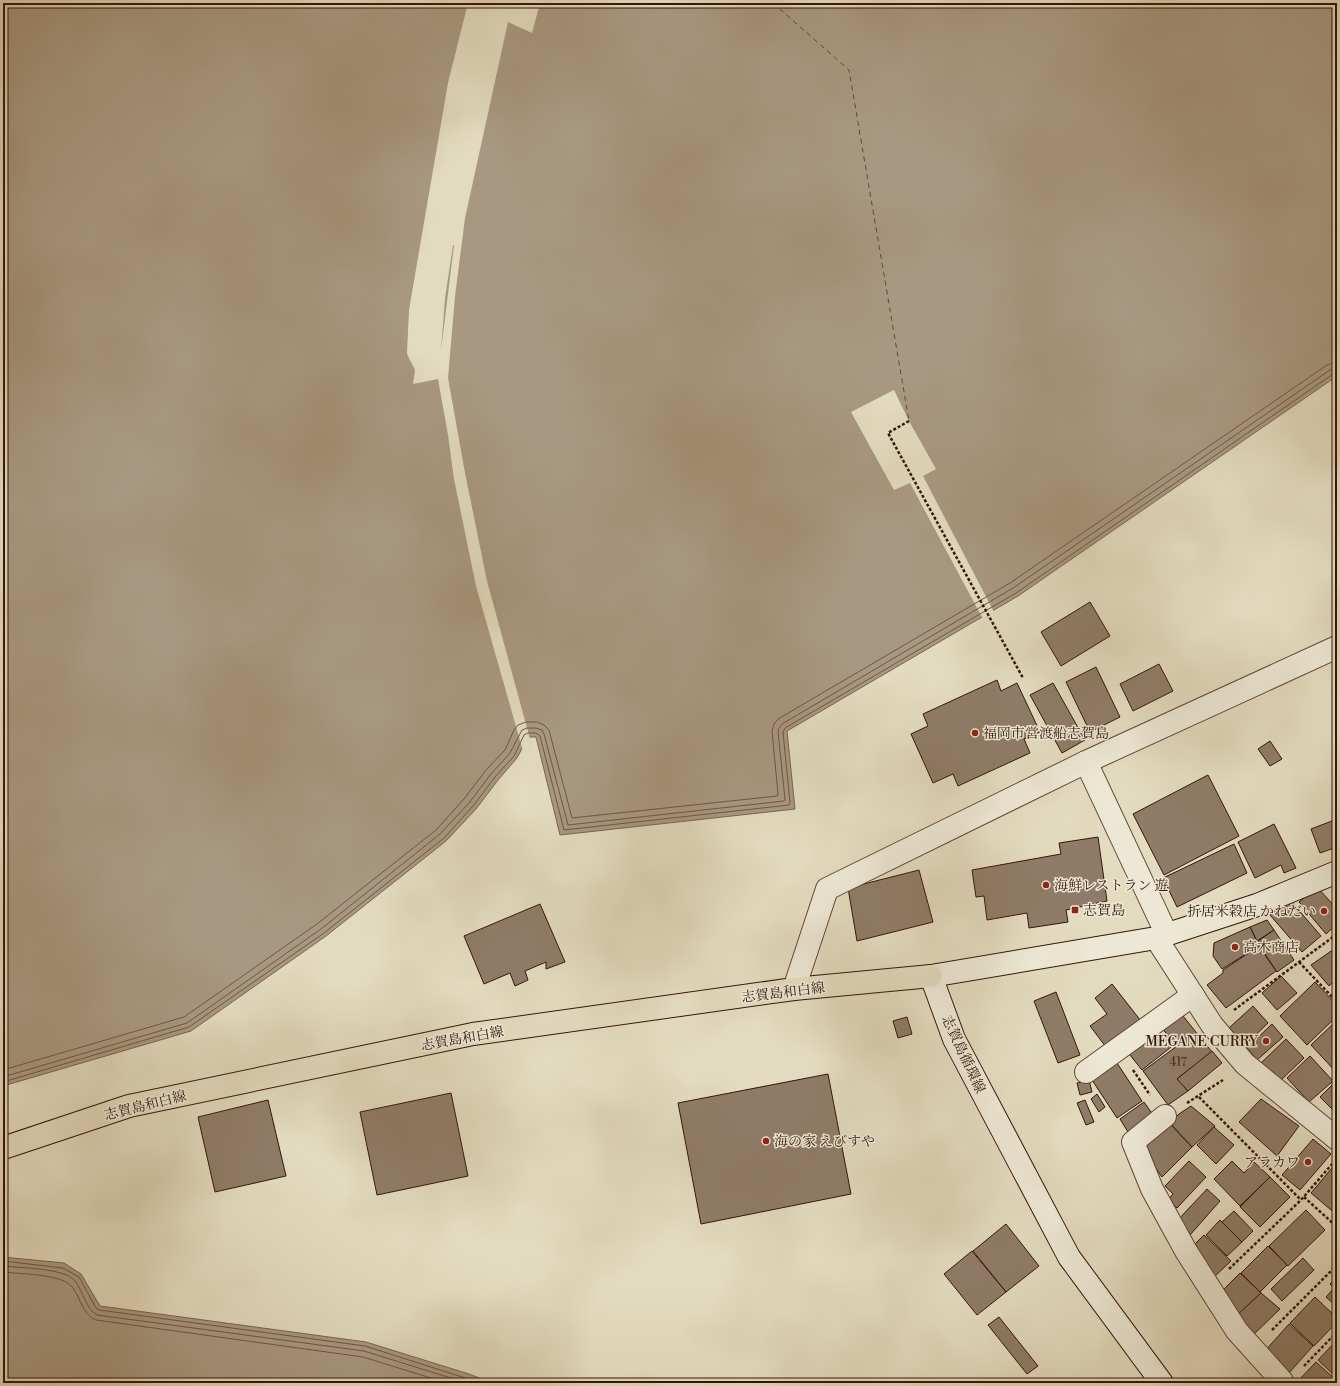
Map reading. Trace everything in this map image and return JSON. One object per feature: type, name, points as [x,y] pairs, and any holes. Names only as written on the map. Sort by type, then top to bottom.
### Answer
[{"type":"main road","name":"志賀島和白線","points":[[3,1148],[129,1106],[473,1034],[794,989],[931,976]]},
{"type":"street","points":[[794,989],[827,889],[1086,762],[1337,647]]},
{"type":"street","points":[[1086,762],[1162,937],[1193,996],[1212,1025],[1245,1064],[1337,1139]]},
{"type":"street","points":[[931,976],[1162,937],[1258,905],[1337,872]]},
{"type":"street","name":"志賀島循環線","points":[[931,976],[954,1039],[1069,1257],[1162,1383]]},
{"type":"street","points":[[1086,1072],[1193,996]]},
{"type":"street","points":[[1165,1116],[1132,1142],[1152,1189],[1186,1251],[1237,1331],[1282,1381]]},
{"type":"path","points":[[909,421],[888,433],[1023,678]]},
{"type":"path","points":[[1212,1025],[1337,934]]},
{"type":"path","points":[[1299,962],[1337,1002]]},
{"type":"path","points":[[1118,1049],[1165,1116],[1198,1097],[1245,1064]]},
{"type":"path","points":[[1198,1097],[1301,1200]]},
{"type":"path","points":[[1210,1288],[1304,1197],[1332,1163]]},
{"type":"path","points":[[1304,1197],[1337,1227]]},
{"type":"path","points":[[1252,1349],[1337,1265]]},
{"type":"path","points":[[1282,1381],[1294,1375],[1337,1332]]},
{"type":"water","points":[[3,3],[1337,3],[1337,376],[1018,596],[787,731],[795,809],[560,835],[536,737],[528,737],[517,758],[476,809],[446,841],[326,936],[191,1031],[3,1086]]},
{"type":"water","points":[[3,1257],[64,1263],[81,1274],[100,1306],[366,1342],[469,1374],[492,1383],[3,1383]]},
{"type":"pier","points":[[468,3],[540,3],[532,33],[508,22],[465,218],[455,296],[448,378],[465,473],[487,581],[530,739],[523,751],[476,586],[454,479],[438,379],[413,384],[415,370],[407,354],[409,310],[448,83]],"holes":[[[454,245],[441,351],[445,298]]]},
{"type":"pier","points":[[894,390],[909,421],[936,469],[923,476],[994,612],[983,619],[910,483],[894,490],[851,412]]},
{"type":"building","points":[[1090,602],[1110,636],[1061,666],[1041,632]]},
{"type":"building","points":[[1159,664],[1173,691],[1133,711],[1120,684]]},
{"type":"building","points":[[1096,667],[1120,717],[1090,732],[1066,682]]},
{"type":"building","name":"福岡市営渡船志賀島","points":[[997,680],[1001,691],[1017,683],[1040,732],[1024,739],[1030,753],[958,786],[953,774],[933,783],[911,734],[928,726],[923,714]]},
{"type":"building","points":[[1053,683],[1085,740],[1062,753],[1030,695]]},
{"type":"building","points":[[1337,689],[1337,699],[1332,692]]},
{"type":"building","points":[[1270,741],[1282,759],[1270,766],[1258,749]]},
{"type":"building","points":[[1208,775],[1239,836],[1164,875],[1133,814]]},
{"type":"building","points":[[1337,819],[1337,847],[1320,853],[1311,829]]},
{"type":"building","points":[[1274,824],[1296,868],[1284,873],[1281,865],[1255,878],[1238,842]]},
{"type":"building","points":[[1098,837],[1107,901],[1066,910],[1068,922],[1029,928],[1027,913],[987,920],[984,896],[976,897],[972,870],[1061,854],[1059,843]]},
{"type":"building","points":[[1234,844],[1247,873],[1177,907],[1163,878]]},
{"type":"building","points":[[919,870],[933,922],[857,941],[848,888]]},
{"type":"building","points":[[1317,887],[1337,909],[1337,924],[1326,934],[1299,902]]},
{"type":"building","points":[[1289,899],[1321,936],[1302,952],[1270,915]]},
{"type":"building","points":[[540,904],[565,962],[546,969],[546,962],[525,971],[528,980],[515,986],[510,973],[484,984],[464,936]]},
{"type":"building","points":[[1267,920],[1274,930],[1257,941],[1250,927]]},
{"type":"building","points":[[1250,927],[1259,946],[1222,969],[1213,956],[1214,943]]},
{"type":"building","points":[[1274,930],[1294,960],[1277,972],[1257,942]]},
{"type":"building","points":[[1259,946],[1276,971],[1226,1008],[1207,985],[1223,973],[1223,970]]},
{"type":"building","points":[[1337,947],[1337,984],[1334,981],[1329,986],[1311,965]]},
{"type":"building","points":[[1281,976],[1297,993],[1277,1010],[1262,993]]},
{"type":"building","points":[[1315,982],[1337,1005],[1337,1016],[1307,1045],[1280,1016]]},
{"type":"building","points":[[1112,984],[1141,1021],[1106,1047],[1090,1026],[1107,1014],[1095,998]]},
{"type":"building","points":[[1056,992],[1080,1055],[1058,1063],[1034,1001]]},
{"type":"building","points":[[1253,1006],[1268,1023],[1244,1046],[1229,1028]]},
{"type":"building","points":[[1179,1011],[1212,1052],[1178,1078],[1188,1091],[1168,1105],[1143,1071],[1177,1046],[1160,1026]]},
{"type":"building","points":[[907,1017],[912,1034],[898,1038],[893,1021]]},
{"type":"building","points":[[1337,1020],[1337,1071],[1336,1072],[1311,1045]]},
{"type":"building","points":[[1272,1024],[1283,1037],[1257,1060],[1247,1048]]},
{"type":"building","points":[[1151,1031],[1159,1042],[1168,1036],[1175,1044],[1142,1070],[1126,1050]]},
{"type":"building","points":[[1286,1039],[1304,1058],[1280,1081],[1261,1063]]},
{"type":"building","points":[[1212,1051],[1222,1063],[1188,1091],[1177,1079]]},
{"type":"building","points":[[1310,1056],[1333,1081],[1309,1102],[1287,1078]]},
{"type":"building","points":[[1117,1063],[1142,1101],[1117,1118],[1092,1080]]},
{"type":"building","points":[[828,1074],[851,1194],[701,1224],[678,1103]]},
{"type":"building","points":[[1089,1080],[1092,1092],[1080,1095],[1077,1083]]},
{"type":"building","points":[[1337,1080],[1337,1114],[1320,1097]]},
{"type":"building","points":[[451,1093],[468,1176],[377,1195],[360,1112]]},
{"type":"building","points":[[1097,1094],[1105,1107],[1099,1112],[1091,1099]]},
{"type":"building","points":[[1261,1099],[1299,1126],[1277,1156],[1239,1122]]},
{"type":"building","points":[[268,1100],[286,1176],[215,1192],[198,1117]]},
{"type":"building","points":[[1085,1100],[1094,1122],[1086,1125],[1077,1103]]},
{"type":"building","points":[[1144,1102],[1153,1115],[1128,1132],[1120,1119]]},
{"type":"building","points":[[1191,1106],[1215,1126],[1192,1147],[1170,1123],[1179,1114]]},
{"type":"building","points":[[1169,1123],[1192,1147],[1162,1177],[1147,1156],[1146,1145]]},
{"type":"building","points":[[1214,1127],[1234,1145],[1216,1164],[1197,1145]]},
{"type":"building","points":[[1313,1139],[1331,1154],[1300,1190],[1282,1175]]},
{"type":"building","points":[[1189,1161],[1206,1177],[1177,1208],[1168,1200],[1173,1194],[1165,1186]]},
{"type":"building","points":[[1232,1161],[1244,1173],[1254,1162],[1270,1177],[1240,1206],[1214,1179]]},
{"type":"building","points":[[1337,1162],[1337,1215],[1311,1193]]},
{"type":"building","points":[[1270,1177],[1290,1197],[1260,1227],[1240,1207]]},
{"type":"building","points":[[1207,1189],[1220,1201],[1190,1235],[1176,1222]]},
{"type":"building","points":[[1306,1210],[1325,1230],[1288,1266],[1269,1246]]},
{"type":"building","points":[[1234,1211],[1253,1231],[1242,1242],[1222,1222]]},
{"type":"building","points":[[1220,1220],[1242,1242],[1227,1256],[1206,1235]]},
{"type":"building","points":[[1006,1224],[1039,1266],[1006,1292],[973,1251]]},
{"type":"building","points":[[1204,1235],[1231,1261],[1212,1279],[1193,1246]]},
{"type":"building","points":[[1268,1246],[1287,1265],[1260,1292],[1241,1273]]},
{"type":"building","points":[[972,1251],[1006,1292],[977,1315],[944,1274]]},
{"type":"building","points":[[1303,1258],[1314,1270],[1282,1301],[1271,1289]]},
{"type":"building","points":[[1240,1273],[1261,1293],[1236,1317],[1219,1294]]},
{"type":"building","points":[[1337,1276],[1337,1307],[1326,1297],[1334,1288],[1330,1284]]},
{"type":"building","points":[[1261,1293],[1280,1309],[1251,1337],[1236,1316]]},
{"type":"building","points":[[1315,1297],[1337,1318],[1337,1322],[1314,1346],[1290,1323]]},
{"type":"building","points":[[999,1317],[1038,1366],[1027,1374],[988,1325]]},
{"type":"building","points":[[1289,1324],[1313,1346],[1288,1374],[1264,1352]]},
{"type":"building","points":[[1337,1340],[1337,1378],[1318,1360]]},
{"type":"building","points":[[1316,1362],[1337,1381],[1337,1383],[1296,1383]]},
{"type":"ferry route","points":[[773,3],[849,70],[909,421]]},
{"type":"place","name":"福岡市営渡船志賀島","points":[[975,733]]},
{"type":"place","name":"海鮮レストラン 遊","points":[[1046,885]]},
{"type":"place","name":"志賀島","points":[[1075,910]]},
{"type":"place","name":"折居米穀店 かねだい","points":[[1324,911]]},
{"type":"place","name":"高木商店","points":[[1235,947]]},
{"type":"place","name":"MEGANE CURRY","points":[[1266,1041]]},
{"type":"place","name":"海の家 えびすや","points":[[766,1141]]},
{"type":"place","name":"アラカワ","points":[[1308,1162]]}]
